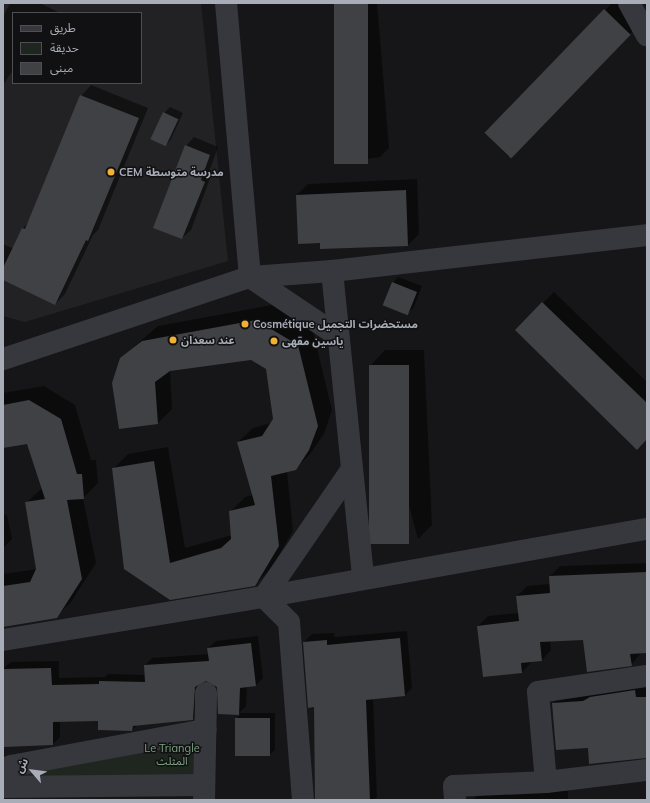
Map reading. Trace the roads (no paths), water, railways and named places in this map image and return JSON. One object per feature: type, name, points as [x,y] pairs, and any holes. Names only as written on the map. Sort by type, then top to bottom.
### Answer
[{"type":"street","points":[[226,3],[250,277]]},
{"type":"street","points":[[629,3],[647,35]]},
{"type":"street","points":[[3,360],[250,277],[332,271],[647,236]]},
{"type":"street","points":[[332,271],[363,578]]},
{"type":"street","points":[[250,277],[338,336]]},
{"type":"street","points":[[264,597],[352,469]]},
{"type":"street","points":[[3,640],[264,597],[363,578],[647,529]]},
{"type":"street","points":[[264,597],[289,622],[303,800]]},
{"type":"street","points":[[546,782],[538,692],[647,676]]},
{"type":"street","points":[[3,788],[204,793],[206,693]]},
{"type":"street","points":[[3,772],[11,766],[206,730]]},
{"type":"street","points":[[455,800],[454,786],[546,782],[647,770]]},
{"type":"place","name":"CEM مدرسة متوسطة","points":[[111,172]]},
{"type":"place","name":"Cosmétique مستحضرات التجميل","points":[[245,324]]},
{"type":"place","name":"عند سعدان","points":[[173,340]]},
{"type":"place","name":"ياسين مقهى","points":[[274,341]]},
{"type":"park label","name":"Le Triangle المثلث","points":[[172,755]]}]
